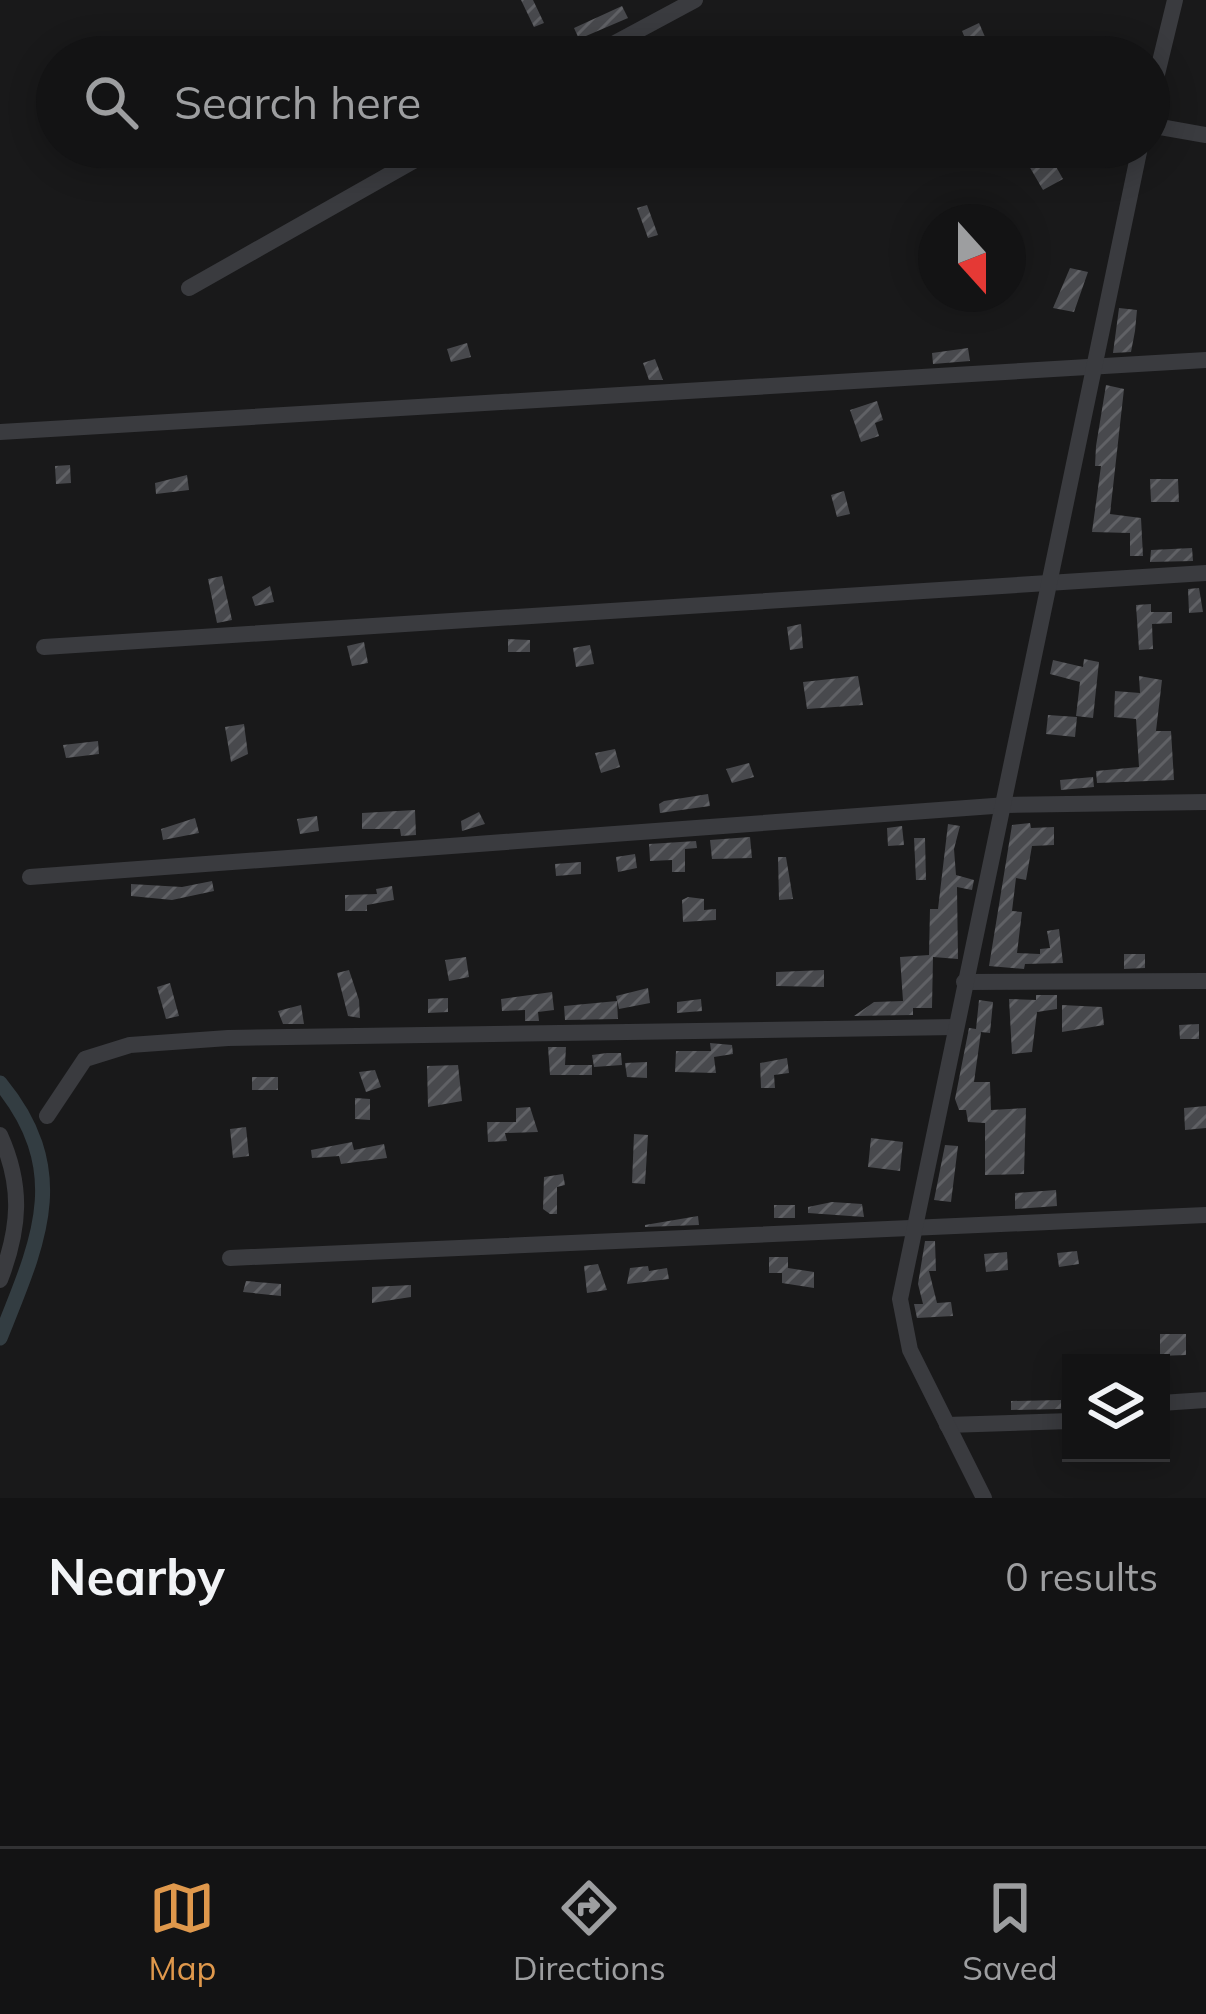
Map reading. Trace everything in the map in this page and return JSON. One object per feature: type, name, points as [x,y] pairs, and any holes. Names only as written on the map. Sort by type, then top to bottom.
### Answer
[{"type":"street","points":[[628,36],[695,0]]},
{"type":"street","points":[[1166,36],[1175,0]]},
{"type":"street","points":[[1170,129],[1206,135]]},
{"type":"street","points":[[189,288],[401,168]]},
{"type":"street","points":[[984,1498],[902,1326],[900,1299],[1137,168]]},
{"type":"street","points":[[0,432],[1206,360]]},
{"type":"street","points":[[44,647],[1206,573]]},
{"type":"street","points":[[30,877],[1007,805],[1206,802]]},
{"type":"street","points":[[964,982],[1206,981]]},
{"type":"street","points":[[46,1116],[85,1059],[130,1045],[956,1027]]},
{"type":"street","points":[[0,1135],[15,1170],[19,1197],[0,1280]]},
{"type":"street","points":[[230,1258],[1206,1215]]},
{"type":"street","points":[[1170,1402],[1206,1400]]},
{"type":"street","points":[[946,1425],[1062,1421]]},
{"type":"building","points":[[521,0],[533,0],[544,23],[534,27]]},
{"type":"building","points":[[622,6],[628,18],[586,36],[578,36],[574,28]]},
{"type":"building","points":[[979,23],[985,36],[964,36],[962,31]]},
{"type":"building","points":[[1030,168],[1057,168],[1063,179],[1043,190]]},
{"type":"building","points":[[647,205],[658,235],[648,238],[637,208]]},
{"type":"building","points":[[1070,268],[1088,272],[1074,312],[1053,308]]},
{"type":"building","points":[[1119,308],[1137,310],[1131,352],[1113,353]]},
{"type":"building","points":[[467,343],[471,357],[451,362],[447,349]]},
{"type":"building","points":[[968,348],[970,361],[933,364],[932,353]]},
{"type":"building","points":[[655,359],[663,380],[649,380],[643,363]]},
{"type":"building","points":[[1106,385],[1124,389],[1110,514],[1141,518],[1143,556],[1130,556],[1130,533],[1092,532],[1101,466],[1095,466],[1096,446]]},
{"type":"building","points":[[877,401],[883,420],[875,423],[879,436],[861,442],[850,410]]},
{"type":"building","points":[[70,465],[71,483],[56,484],[55,466]]},
{"type":"building","points":[[187,475],[189,490],[156,494],[155,483]]},
{"type":"building","points":[[1150,479],[1178,479],[1179,502],[1151,502]]},
{"type":"building","points":[[844,491],[850,514],[837,517],[831,495]]},
{"type":"building","points":[[1192,548],[1193,561],[1150,562],[1151,550]]},
{"type":"building","points":[[222,576],[232,620],[217,623],[208,579]]},
{"type":"building","points":[[270,586],[274,602],[255,606],[252,597]]},
{"type":"building","points":[[1199,588],[1203,612],[1189,613],[1188,589]]},
{"type":"building","points":[[1151,604],[1151,612],[1172,612],[1172,623],[1152,624],[1153,649],[1139,650],[1136,605]]},
{"type":"building","points":[[801,624],[803,648],[790,650],[787,627]]},
{"type":"building","points":[[508,639],[530,640],[530,652],[508,652]]},
{"type":"building","points":[[364,642],[368,663],[352,666],[347,646]]},
{"type":"building","points":[[590,645],[594,664],[576,667],[573,648]]},
{"type":"building","points":[[1084,659],[1099,662],[1093,718],[1076,716],[1080,682],[1050,674],[1053,660],[1083,667]]},
{"type":"building","points":[[858,676],[863,705],[807,709],[803,682]]},
{"type":"building","points":[[1139,676],[1162,680],[1156,731],[1171,731],[1174,780],[1097,783],[1096,771],[1139,767],[1136,719],[1114,717],[1115,691],[1140,693]]},
{"type":"building","points":[[1048,715],[1077,717],[1075,737],[1046,734]]},
{"type":"building","points":[[244,724],[248,754],[231,762],[225,727]]},
{"type":"building","points":[[98,741],[99,754],[66,758],[63,745]]},
{"type":"building","points":[[615,749],[620,767],[601,773],[595,753]]},
{"type":"building","points":[[749,763],[754,777],[732,783],[726,769]]},
{"type":"building","points":[[1093,777],[1094,787],[1061,790],[1060,780]]},
{"type":"building","points":[[708,794],[710,806],[660,813],[659,804],[664,801]]},
{"type":"building","points":[[415,810],[416,835],[401,836],[400,829],[362,829],[362,813]]},
{"type":"building","points":[[479,812],[485,824],[462,831],[461,821]]},
{"type":"building","points":[[317,816],[319,831],[300,834],[297,819]]},
{"type":"building","points":[[195,818],[199,833],[163,840],[161,829]]},
{"type":"building","points":[[1030,823],[1031,828],[1054,827],[1054,845],[1032,846],[1026,880],[1016,878],[1012,911],[1022,912],[1017,953],[1040,954],[1040,949],[1050,948],[1047,931],[1059,929],[1063,963],[1025,964],[1024,969],[989,966],[1012,825]]},
{"type":"building","points":[[948,824],[960,826],[954,849],[956,875],[974,880],[972,890],[957,887],[958,959],[933,957],[932,1008],[913,1008],[913,1015],[854,1016],[874,1002],[903,1001],[900,957],[929,955],[930,909],[938,909]]},
{"type":"building","points":[[902,826],[904,845],[888,846],[887,828]]},
{"type":"building","points":[[750,837],[752,858],[712,859],[710,840]]},
{"type":"building","points":[[914,838],[925,838],[926,880],[916,880]]},
{"type":"building","points":[[696,841],[697,848],[685,849],[685,872],[672,872],[672,860],[650,861],[649,844]]},
{"type":"building","points":[[635,854],[637,868],[618,872],[616,857]]},
{"type":"building","points":[[778,857],[786,857],[793,899],[779,900]]},
{"type":"building","points":[[581,862],[581,874],[556,876],[555,864]]},
{"type":"building","points":[[212,881],[214,891],[172,900],[131,896],[131,884],[182,887]]},
{"type":"building","points":[[392,886],[394,900],[367,905],[367,911],[345,911],[345,895],[377,894],[376,889]]},
{"type":"building","points":[[704,899],[704,910],[716,909],[716,920],[683,922],[682,900]]},
{"type":"building","points":[[1124,954],[1145,954],[1145,968],[1124,969]]},
{"type":"building","points":[[466,957],[469,977],[449,981],[445,960]]},
{"type":"building","points":[[349,970],[360,1018],[348,1016],[337,973]]},
{"type":"building","points":[[824,970],[824,987],[776,986],[776,972]]},
{"type":"building","points":[[170,983],[179,1016],[166,1019],[157,987]]},
{"type":"building","points":[[648,988],[650,1003],[619,1009],[616,996]]},
{"type":"building","points":[[552,992],[554,1010],[538,1012],[539,1021],[525,1021],[525,1010],[502,1011],[501,999]]},
{"type":"building","points":[[1036,995],[1057,995],[1057,1009],[1037,1012],[1032,1052],[1012,1054],[1009,999],[1036,1000]]},
{"type":"building","points":[[448,998],[448,1012],[428,1013],[428,999]]},
{"type":"building","points":[[701,999],[702,1011],[677,1013],[677,1002]]},
{"type":"building","points":[[979,1000],[993,1002],[990,1033],[981,1032],[974,1082],[990,1082],[991,1110],[1026,1108],[1024,1174],[985,1175],[985,1123],[968,1122],[966,1110],[959,1110],[955,1099],[969,1028],[976,1029]]},
{"type":"building","points":[[617,1001],[618,1019],[565,1020],[564,1006]]},
{"type":"building","points":[[301,1005],[304,1024],[283,1024],[278,1011]]},
{"type":"building","points":[[1062,1005],[1102,1007],[1104,1025],[1062,1032]]},
{"type":"building","points":[[1199,1024],[1199,1039],[1180,1039],[1179,1025]]},
{"type":"building","points":[[710,1043],[732,1045],[733,1054],[714,1057],[716,1073],[675,1072],[676,1051],[711,1051]]},
{"type":"building","points":[[548,1047],[566,1047],[565,1065],[592,1065],[592,1075],[550,1075]]},
{"type":"building","points":[[621,1053],[622,1065],[594,1067],[592,1055]]},
{"type":"building","points":[[787,1058],[789,1073],[774,1075],[775,1088],[761,1088],[760,1063]]},
{"type":"building","points":[[647,1062],[647,1078],[627,1077],[625,1063]]},
{"type":"building","points":[[458,1065],[462,1101],[428,1107],[427,1066]]},
{"type":"building","points":[[375,1070],[381,1087],[366,1092],[359,1072]]},
{"type":"building","points":[[252,1077],[278,1077],[278,1090],[252,1090]]},
{"type":"building","points":[[355,1098],[370,1099],[370,1120],[355,1119]]},
{"type":"building","points":[[1206,1106],[1206,1128],[1185,1130],[1184,1108]]},
{"type":"building","points":[[530,1107],[538,1132],[505,1133],[507,1141],[488,1142],[487,1122],[516,1122],[516,1108]]},
{"type":"building","points":[[246,1127],[249,1156],[233,1158],[230,1129]]},
{"type":"building","points":[[634,1134],[648,1135],[645,1184],[632,1183]]},
{"type":"building","points":[[871,1138],[903,1142],[900,1171],[868,1167]]},
{"type":"building","points":[[352,1142],[354,1150],[384,1144],[387,1158],[341,1164],[339,1156],[312,1158],[311,1150]]},
{"type":"building","points":[[945,1145],[958,1146],[951,1202],[934,1200]]},
{"type":"building","points":[[563,1174],[565,1185],[557,1187],[557,1214],[550,1214],[543,1209],[544,1177]]},
{"type":"building","points":[[1056,1190],[1057,1206],[1015,1209],[1015,1193]]},
{"type":"building","points":[[832,1202],[862,1204],[864,1217],[808,1213],[808,1207]]},
{"type":"building","points":[[774,1205],[795,1205],[795,1218],[774,1218]]},
{"type":"building","points":[[698,1216],[699,1225],[645,1227],[645,1225]]},
{"type":"building","points":[[925,1241],[935,1241],[936,1271],[929,1271],[937,1303],[951,1302],[953,1316],[917,1318],[914,1304],[923,1304],[918,1284]]},
{"type":"building","points":[[1077,1251],[1079,1264],[1059,1267],[1057,1253]]},
{"type":"building","points":[[1007,1252],[1008,1270],[986,1272],[984,1254]]},
{"type":"building","points":[[769,1257],[788,1257],[788,1268],[814,1272],[814,1288],[782,1283],[782,1273],[769,1273]]},
{"type":"building","points":[[598,1264],[607,1290],[587,1293],[584,1266]]},
{"type":"building","points":[[648,1266],[649,1271],[667,1268],[669,1279],[627,1284],[630,1268]]},
{"type":"building","points":[[246,1281],[281,1284],[281,1296],[243,1292]]},
{"type":"building","points":[[411,1285],[411,1297],[372,1303],[372,1287]]},
{"type":"building","points":[[1160,1334],[1186,1334],[1186,1355],[1160,1354]]},
{"type":"building","points":[[1061,1400],[1061,1409],[1011,1410],[1011,1401]]},
{"type":"waterway","points":[[0,1083],[23,1116],[42,1178],[36,1239],[0,1338]]}]
